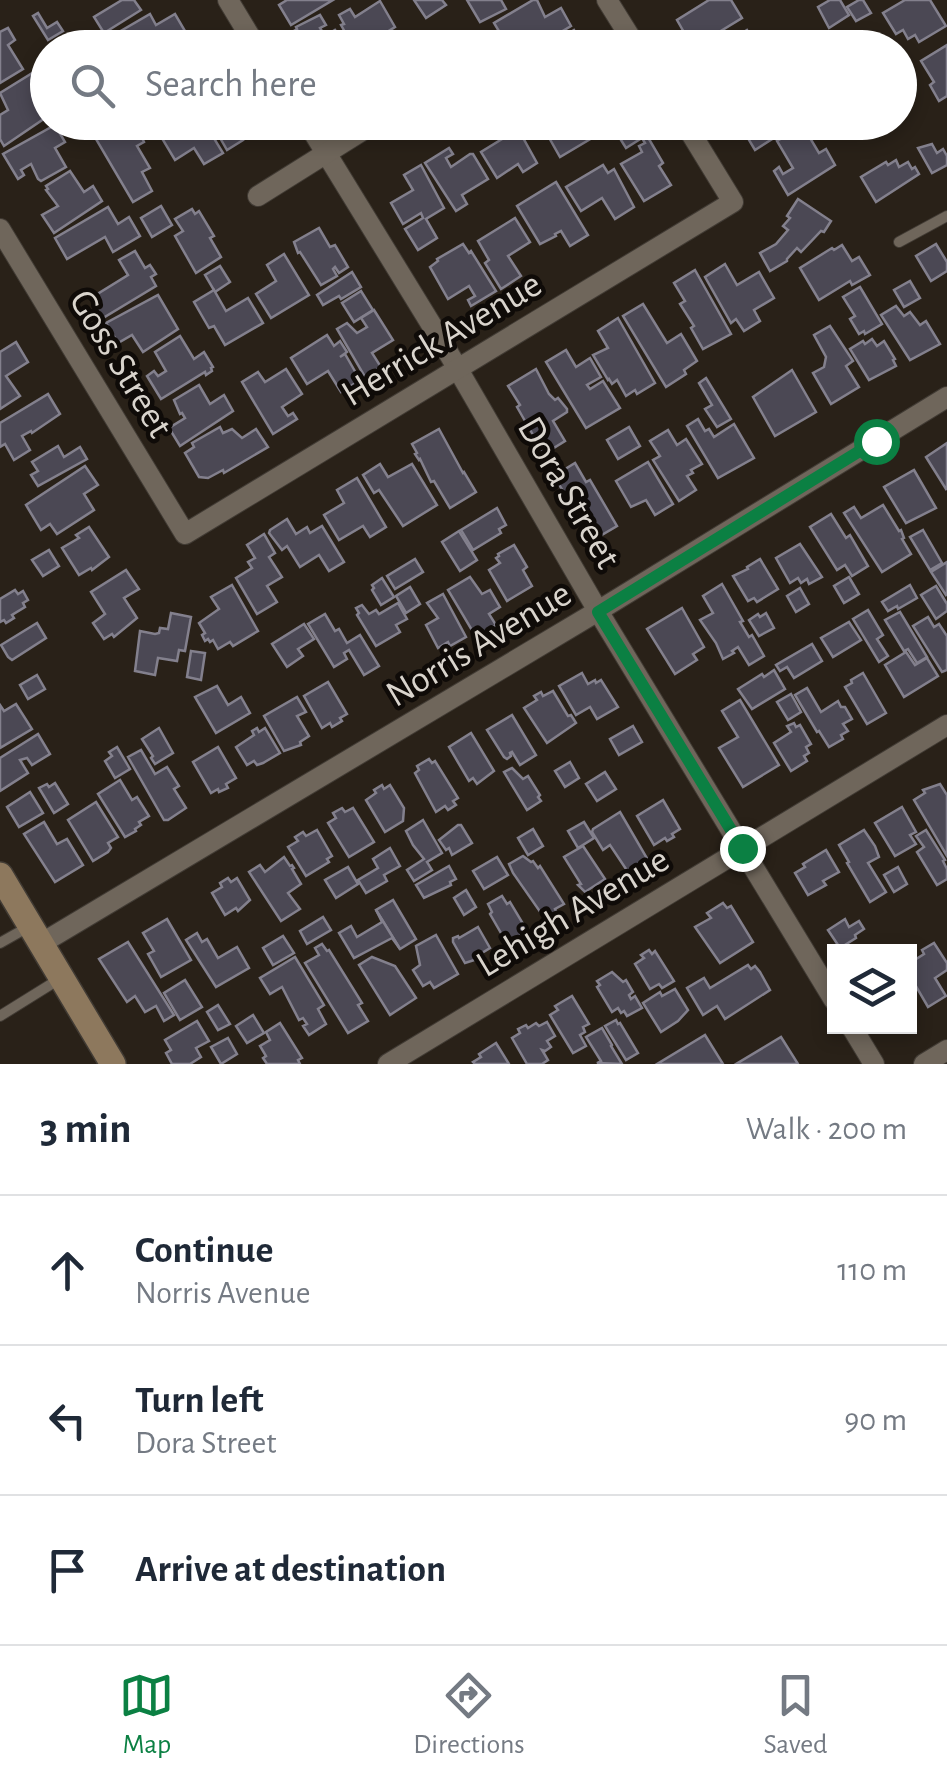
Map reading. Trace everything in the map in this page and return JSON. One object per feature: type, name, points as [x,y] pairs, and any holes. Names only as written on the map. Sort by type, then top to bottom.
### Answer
[{"type":"main road","points":[[0,875],[114,1064]]},
{"type":"street","points":[[228,0],[246,30]]},
{"type":"street","points":[[607,0],[626,30]]},
{"type":"street","name":"Dora Street","points":[[319,140],[827,988]]},
{"type":"street","points":[[258,196],[348,140]]},
{"type":"street","name":"Herrick Avenue","points":[[185,534],[733,202],[695,140]]},
{"type":"street","name":"Goss Street","points":[[0,229],[185,534]]},
{"type":"street","name":"Norris Avenue","points":[[36,934],[598,612],[947,398]]},
{"type":"street","name":"Lehigh Avenue","points":[[388,1064],[947,725]]},
{"type":"street","points":[[856,1034],[874,1064]]},
{"type":"street","points":[[924,1064],[947,1050]]},
{"type":"lane","points":[[900,242],[947,216]]},
{"type":"lane","points":[[0,943],[36,934]]},
{"type":"lane","points":[[0,1016],[62,977]]},
{"type":"building","points":[[122,0],[134,0],[141,10],[109,30],[102,30],[94,17]]},
{"type":"building","points":[[287,0],[333,0],[291,25],[279,5]]},
{"type":"building","points":[[414,0],[442,0],[446,5],[426,18]]},
{"type":"building","points":[[467,0],[501,0],[506,9],[480,22]]},
{"type":"building","points":[[537,0],[545,17],[561,8],[571,26],[564,30],[498,30],[494,23]]},
{"type":"building","points":[[709,0],[731,0],[742,18],[722,30],[683,30],[677,20]]},
{"type":"building","points":[[830,0],[840,0],[849,15],[829,28],[818,7]]},
{"type":"building","points":[[859,0],[871,13],[856,21],[847,7]]},
{"type":"building","points":[[905,0],[930,0],[946,26],[919,42],[917,30],[894,30],[883,13]]},
{"type":"building","points":[[380,1],[395,27],[344,30],[339,15],[350,9],[355,17]]},
{"type":"building","points":[[38,13],[47,28],[57,22],[62,30],[42,30],[33,16]]},
{"type":"building","points":[[150,14],[156,25],[175,14],[184,30],[122,30]]},
{"type":"building","points":[[320,15],[326,25],[321,30],[296,30]]},
{"type":"building","points":[[8,28],[15,40],[8,45],[23,69],[0,83],[0,32]]},
{"type":"building","points":[[947,45],[947,96],[939,101],[930,85],[934,82],[921,61]]},
{"type":"building","points":[[30,74],[30,128],[4,146],[0,139],[0,115],[8,110],[0,93]]},
{"type":"building","points":[[30,139],[64,140],[55,148],[66,167],[41,181],[31,164],[21,170],[24,175],[18,179],[3,154]]},
{"type":"building","points":[[97,140],[143,140],[137,146],[150,168],[142,172],[152,191],[133,202]]},
{"type":"building","points":[[163,140],[215,140],[223,153],[204,164],[194,148],[175,160]]},
{"type":"building","points":[[221,140],[243,140],[227,150]]},
{"type":"building","points":[[500,140],[524,140],[537,163],[523,172],[518,164],[497,178],[481,152]]},
{"type":"building","points":[[550,140],[589,140],[560,157]]},
{"type":"building","points":[[621,140],[639,140],[626,148]]},
{"type":"building","points":[[643,140],[650,140],[671,185],[644,201],[621,164],[642,152],[639,146],[645,143]]},
{"type":"building","points":[[749,140],[771,140],[755,150]]},
{"type":"building","points":[[811,140],[819,153],[826,149],[835,165],[788,195],[774,171],[779,167],[783,174],[793,168],[777,141]]},
{"type":"building","points":[[932,144],[937,153],[943,149],[947,165],[932,173],[918,148]]},
{"type":"building","points":[[449,148],[453,154],[446,158],[451,167],[473,154],[488,179],[462,195],[467,204],[456,211],[425,163]]},
{"type":"building","points":[[896,160],[899,167],[908,162],[919,174],[876,202],[861,177]]},
{"type":"building","points":[[421,165],[444,208],[426,219],[437,238],[418,250],[405,229],[423,218],[421,213],[403,224],[391,203],[413,190],[404,175]]},
{"type":"building","points":[[603,165],[608,173],[614,169],[634,207],[615,219],[602,198],[581,211],[566,187]]},
{"type":"building","points":[[70,171],[84,192],[93,186],[102,201],[54,233],[42,215],[58,206],[46,186]]},
{"type":"building","points":[[556,182],[588,235],[570,246],[561,231],[540,244],[517,206]]},
{"type":"building","points":[[798,199],[831,221],[801,252],[797,248],[787,261],[770,271],[760,253],[776,244],[788,230],[783,226]]},
{"type":"building","points":[[161,206],[172,225],[152,237],[141,218]]},
{"type":"building","points":[[108,207],[118,224],[129,217],[140,236],[113,252],[105,237],[67,259],[55,238]]},
{"type":"building","points":[[192,209],[195,214],[199,211],[221,257],[196,273],[175,236],[183,231],[175,219]]},
{"type":"building","points":[[515,218],[530,242],[508,256],[521,276],[501,289],[485,263],[489,260],[478,241]]},
{"type":"building","points":[[319,228],[348,267],[339,273],[335,267],[337,276],[321,285],[294,242]]},
{"type":"building","points":[[463,244],[496,291],[471,306],[468,300],[475,296],[469,286],[448,299],[430,267]]},
{"type":"building","points":[[936,244],[947,262],[947,271],[931,281],[916,256]]},
{"type":"building","points":[[842,245],[852,261],[859,257],[870,275],[852,285],[850,281],[819,300],[800,268]]},
{"type":"building","points":[[135,251],[145,268],[150,265],[156,274],[151,277],[156,286],[103,318],[91,298],[128,275],[119,260]]},
{"type":"building","points":[[284,254],[309,295],[271,318],[256,294],[276,281],[267,265]]},
{"type":"building","points":[[725,264],[737,285],[759,272],[774,298],[754,310],[760,321],[744,331],[736,319],[731,323],[705,277]]},
{"type":"building","points":[[220,266],[230,282],[215,292],[205,275]]},
{"type":"building","points":[[695,270],[731,334],[703,349],[674,283]]},
{"type":"building","points":[[352,272],[361,287],[323,305],[317,295]]},
{"type":"building","points":[[910,281],[920,298],[904,307],[894,290]]},
{"type":"building","points":[[860,287],[882,324],[865,334],[859,334],[850,319],[855,316],[843,297]]},
{"type":"building","points":[[214,290],[226,311],[248,298],[263,323],[225,345],[214,326],[209,328],[194,302]]},
{"type":"building","points":[[361,291],[373,310],[354,322],[342,303]]},
{"type":"building","points":[[158,295],[178,329],[143,352],[132,335],[118,343],[106,323]]},
{"type":"building","points":[[643,304],[667,343],[681,334],[697,361],[666,387],[623,316]]},
{"type":"building","points":[[896,306],[904,316],[910,312],[920,325],[926,321],[940,344],[910,360],[881,315]]},
{"type":"building","points":[[374,310],[393,340],[372,353],[381,367],[365,377],[337,329],[347,323],[357,333],[367,327],[361,318]]},
{"type":"building","points":[[618,318],[655,383],[626,396],[617,380],[612,384],[608,380],[593,355],[608,348],[598,331]]},
{"type":"building","points":[[830,326],[853,361],[846,366],[859,387],[831,404],[813,373],[824,367],[826,357],[814,335]]},
{"type":"building","points":[[327,335],[334,346],[340,341],[347,352],[340,357],[345,354],[360,380],[341,392],[328,371],[307,384],[291,358]]},
{"type":"building","points":[[180,336],[194,359],[204,352],[212,371],[161,399],[147,376],[154,371],[158,376],[166,371],[155,352]]},
{"type":"building","points":[[872,339],[877,346],[884,341],[896,366],[869,380],[850,349]]},
{"type":"building","points":[[16,342],[28,362],[6,376],[20,396],[0,409],[0,352]]},
{"type":"building","points":[[566,350],[576,367],[590,358],[601,377],[587,385],[590,389],[603,381],[620,408],[586,428],[546,362]]},
{"type":"building","points":[[286,369],[302,394],[282,407],[288,416],[293,413],[297,419],[273,434],[242,382],[258,372],[265,382]]},
{"type":"building","points":[[536,369],[549,394],[567,409],[553,421],[565,441],[544,454],[508,386]]},
{"type":"building","points":[[792,370],[816,412],[775,436],[753,397]]},
{"type":"building","points":[[706,378],[731,419],[717,427],[705,409],[712,405],[699,383]]},
{"type":"building","points":[[199,385],[210,404],[224,395],[233,411],[180,446],[169,428],[185,418],[174,400]]},
{"type":"building","points":[[48,394],[60,414],[22,436],[30,450],[14,460],[5,444],[0,447],[0,423]]},
{"type":"building","points":[[698,419],[714,437],[734,424],[754,458],[718,478],[687,426]]},
{"type":"building","points":[[220,427],[223,433],[232,429],[242,438],[256,429],[268,447],[224,473],[223,470],[208,478],[199,477],[185,453],[194,447],[192,443]]},
{"type":"building","points":[[629,427],[640,446],[618,459],[607,440]]},
{"type":"building","points":[[439,429],[476,492],[450,508],[434,481],[431,482],[412,444]]},
{"type":"building","points":[[668,430],[677,445],[686,439],[702,464],[687,476],[696,490],[679,501],[653,460],[660,456],[650,441]]},
{"type":"building","points":[[947,443],[947,488],[946,489],[926,457]]},
{"type":"building","points":[[58,446],[64,457],[80,447],[87,459],[38,486],[31,475],[38,471],[32,462]]},
{"type":"building","points":[[648,462],[673,504],[655,515],[646,500],[631,507],[616,481]]},
{"type":"building","points":[[575,463],[586,482],[590,480],[617,526],[600,536],[586,512],[574,510],[554,476]]},
{"type":"building","points":[[380,464],[388,477],[412,464],[437,505],[403,526],[379,490],[374,493],[363,475]]},
{"type":"building","points":[[85,466],[98,485],[84,494],[94,510],[57,534],[50,524],[41,530],[26,505]]},
{"type":"building","points":[[914,470],[936,508],[906,523],[884,487]]},
{"type":"building","points":[[357,478],[386,527],[370,537],[363,526],[339,540],[324,515],[344,503],[337,490]]},
{"type":"building","points":[[883,505],[901,530],[911,554],[882,572],[844,513],[854,507],[861,518]]},
{"type":"building","points":[[497,508],[506,525],[499,529],[501,533],[473,550],[461,530]]},
{"type":"building","points":[[831,514],[846,538],[850,535],[868,566],[852,576],[845,565],[837,570],[810,527]]},
{"type":"building","points":[[287,519],[296,534],[307,527],[310,533],[322,526],[344,562],[329,571],[319,555],[300,567],[287,546],[282,550],[269,533]]},
{"type":"building","points":[[89,527],[109,557],[79,575],[62,548]]},
{"type":"building","points":[[923,530],[942,563],[930,570],[910,537]]},
{"type":"building","points":[[459,531],[477,560],[460,571],[442,542]]},
{"type":"building","points":[[264,534],[275,553],[269,557],[282,577],[267,586],[277,602],[257,614],[236,578],[252,568],[248,562],[255,558],[247,545]]},
{"type":"building","points":[[800,544],[822,577],[809,584],[807,579],[801,583],[798,578],[790,583],[776,558]]},
{"type":"building","points":[[514,545],[527,567],[523,570],[532,586],[507,601],[489,570],[500,563],[498,554]]},
{"type":"building","points":[[49,550],[59,566],[43,576],[32,560]]},
{"type":"building","points":[[415,559],[423,572],[395,589],[387,576]]},
{"type":"building","points":[[760,559],[778,589],[757,602],[754,598],[748,601],[733,576]]},
{"type":"building","points":[[947,562],[947,594],[946,595],[931,572]]},
{"type":"building","points":[[126,570],[139,589],[124,598],[137,618],[114,637],[112,634],[104,639],[93,623],[105,614],[91,592]]},
{"type":"building","points":[[470,577],[482,594],[490,590],[500,607],[489,614],[496,625],[476,637],[448,590]]},
{"type":"building","points":[[849,577],[859,594],[844,603],[834,586]]},
{"type":"building","points":[[382,578],[394,597],[381,605],[372,585]]},
{"type":"building","points":[[722,584],[743,621],[740,622],[764,656],[749,665],[738,647],[723,659],[700,620],[713,613],[703,596]]},
{"type":"building","points":[[232,585],[258,631],[233,646],[230,642],[218,649],[213,640],[205,641],[199,623],[219,609],[211,597]]},
{"type":"building","points":[[910,585],[917,598],[888,611],[882,602]]},
{"type":"building","points":[[936,586],[947,611],[936,619],[921,595]]},
{"type":"building","points":[[410,587],[420,604],[406,613],[396,596]]},
{"type":"building","points":[[800,588],[809,604],[796,612],[787,596]]},
{"type":"building","points":[[15,590],[18,594],[23,591],[28,600],[23,603],[25,607],[6,623],[0,622],[0,599]]},
{"type":"building","points":[[443,594],[466,637],[438,648],[426,625],[438,618],[427,603]]},
{"type":"building","points":[[398,603],[407,619],[396,625],[400,632],[376,646],[356,608],[362,605],[369,614],[376,610],[379,614]]},
{"type":"building","points":[[682,608],[704,647],[693,654],[697,660],[675,674],[647,629]]},
{"type":"building","points":[[868,610],[883,635],[877,639],[888,656],[879,662],[853,619]]},
{"type":"building","points":[[900,612],[927,657],[917,663],[908,649],[904,651],[885,620]]},
{"type":"building","points":[[171,613],[191,617],[185,651],[179,650],[177,661],[158,658],[155,675],[135,671],[140,631],[155,634],[160,628],[168,629]]},
{"type":"building","points":[[766,613],[774,628],[759,636],[749,620]]},
{"type":"building","points":[[325,614],[347,643],[360,635],[379,666],[364,675],[349,650],[344,653],[347,659],[334,667],[308,624]]},
{"type":"building","points":[[928,617],[947,636],[947,670],[942,672],[913,626]]},
{"type":"building","points":[[849,622],[861,640],[833,657],[821,638]]},
{"type":"building","points":[[37,623],[46,638],[12,660],[8,657],[1,645]]},
{"type":"building","points":[[304,624],[314,639],[298,649],[303,656],[287,667],[272,644]]},
{"type":"building","points":[[812,644],[822,661],[794,678],[787,667],[780,671],[776,665]]},
{"type":"building","points":[[191,651],[205,653],[201,680],[187,677]]},
{"type":"building","points":[[906,652],[915,665],[927,658],[938,676],[904,697],[885,665]]},
{"type":"building","points":[[774,670],[785,689],[752,709],[738,689]]},
{"type":"building","points":[[582,673],[588,684],[601,680],[618,707],[597,719],[590,707],[576,715],[559,686]]},
{"type":"building","points":[[863,673],[886,713],[867,724],[845,687]]},
{"type":"building","points":[[37,675],[45,689],[28,699],[20,685]]},
{"type":"building","points":[[328,682],[347,714],[332,727],[330,723],[322,728],[304,696]]},
{"type":"building","points":[[217,686],[228,705],[241,697],[250,713],[216,733],[195,697]]},
{"type":"building","points":[[807,688],[821,712],[838,701],[852,719],[843,724],[848,731],[841,735],[843,739],[829,747],[795,695]]},
{"type":"building","points":[[553,691],[576,723],[547,743],[524,708],[537,700],[534,696]]},
{"type":"building","points":[[791,694],[801,712],[788,720],[777,702]]},
{"type":"building","points":[[297,697],[306,712],[297,716],[309,736],[301,745],[284,751],[264,716]]},
{"type":"building","points":[[740,700],[779,765],[743,787],[719,748],[738,737],[722,711]]},
{"type":"building","points":[[16,704],[32,729],[0,748],[0,705],[4,711]]},
{"type":"building","points":[[512,715],[536,755],[520,765],[512,752],[507,759],[504,757],[487,730]]},
{"type":"building","points":[[794,723],[796,727],[800,725],[811,744],[806,747],[807,761],[791,771],[774,743],[791,732],[787,726]]},
{"type":"building","points":[[633,726],[642,742],[619,755],[610,739]]},
{"type":"building","points":[[159,728],[173,753],[155,764],[142,739]]},
{"type":"building","points":[[257,728],[259,732],[265,728],[280,753],[263,763],[257,765],[254,761],[247,765],[236,747],[254,735],[252,731]]},
{"type":"building","points":[[471,733],[494,771],[477,784],[473,778],[469,781],[449,747]]},
{"type":"building","points":[[38,734],[50,754],[32,765],[27,758],[20,760],[28,773],[0,791],[0,758]]},
{"type":"building","points":[[117,747],[130,769],[115,778],[105,761]]},
{"type":"building","points":[[218,747],[236,778],[226,784],[228,788],[211,793],[193,762]]},
{"type":"building","points":[[141,750],[155,774],[167,767],[179,786],[174,789],[186,808],[168,820],[164,820],[128,757]]},
{"type":"building","points":[[429,759],[435,761],[458,798],[448,810],[445,806],[436,812],[415,773],[419,770],[417,766]]},
{"type":"building","points":[[570,762],[579,778],[565,787],[555,771]]},
{"type":"building","points":[[512,768],[523,779],[528,776],[540,795],[541,801],[527,810],[504,772]]},
{"type":"building","points":[[605,772],[616,789],[597,801],[586,784]]},
{"type":"building","points":[[120,780],[132,800],[137,797],[149,816],[125,837],[98,794]]},
{"type":"building","points":[[55,783],[68,804],[54,813],[39,788]]},
{"type":"building","points":[[940,784],[947,795],[947,856],[914,800],[925,793],[923,790]]},
{"type":"building","points":[[382,785],[384,789],[390,785],[404,808],[403,821],[385,832],[366,800]]},
{"type":"building","points":[[30,792],[43,813],[19,827],[7,807]]},
{"type":"building","points":[[663,800],[680,829],[672,834],[674,837],[654,845],[637,816]]},
{"type":"building","points":[[96,802],[118,837],[108,843],[108,852],[93,861],[68,820]]},
{"type":"building","points":[[902,807],[916,832],[910,835],[916,844],[895,856],[875,823]]},
{"type":"building","points":[[342,808],[345,812],[353,808],[374,842],[349,857],[328,823],[336,818],[333,813]]},
{"type":"building","points":[[620,812],[648,860],[628,872],[610,845],[603,850],[592,832]]},
{"type":"building","points":[[423,820],[442,853],[427,862],[432,870],[414,881],[407,870],[424,859],[406,831]]},
{"type":"building","points":[[44,822],[57,844],[67,839],[83,865],[55,882],[24,834]]},
{"type":"building","points":[[584,822],[594,838],[578,848],[568,831]]},
{"type":"building","points":[[458,825],[472,843],[452,855],[439,840]]},
{"type":"building","points":[[533,829],[543,846],[528,855],[518,838]]},
{"type":"building","points":[[317,830],[332,856],[306,876],[288,847],[303,832],[306,836]]},
{"type":"building","points":[[864,830],[879,857],[868,863],[886,892],[870,902],[839,845]]},
{"type":"building","points":[[926,830],[947,869],[947,879],[937,885],[917,852],[924,847],[916,836]]},
{"type":"building","points":[[583,846],[605,879],[585,892],[564,857]]},
{"type":"building","points":[[390,848],[400,866],[384,875],[387,881],[366,893],[358,880],[378,868],[373,859]]},
{"type":"building","points":[[826,850],[839,872],[808,895],[795,873]]},
{"type":"building","points":[[523,856],[540,866],[564,904],[550,917],[543,916],[509,864]]},
{"type":"building","points":[[284,857],[301,884],[288,893],[300,909],[281,921],[249,872],[260,865],[265,872]]},
{"type":"building","points":[[497,857],[508,875],[484,889],[473,871]]},
{"type":"building","points":[[449,866],[456,879],[424,898],[416,885]]},
{"type":"building","points":[[348,867],[358,884],[336,898],[325,880]]},
{"type":"building","points":[[898,867],[907,884],[894,892],[884,875]]},
{"type":"building","points":[[228,878],[231,882],[237,878],[250,900],[238,911],[236,908],[225,915],[212,893]]},
{"type":"building","points":[[466,890],[476,907],[464,915],[454,898]]},
{"type":"building","points":[[502,896],[525,927],[525,933],[510,942],[505,940],[488,904]]},
{"type":"building","points":[[393,900],[416,939],[400,949],[376,910]]},
{"type":"building","points":[[723,903],[727,908],[731,906],[753,942],[720,963],[695,927],[711,918],[707,913]]},
{"type":"building","points":[[376,910],[400,949],[392,938],[354,958],[339,933],[351,926],[357,937],[382,922]]},
{"type":"building","points":[[323,917],[331,930],[307,944],[300,931]]},
{"type":"building","points":[[167,919],[191,960],[161,977],[148,954],[154,951],[143,933]]},
{"type":"building","points":[[845,919],[849,927],[859,921],[864,929],[846,944],[837,944],[828,930]]},
{"type":"building","points":[[478,927],[490,948],[482,953],[484,957],[465,963],[453,938]]},
{"type":"building","points":[[197,933],[202,942],[207,939],[218,958],[237,947],[249,968],[216,987],[186,940]]},
{"type":"building","points":[[436,935],[458,974],[434,988],[430,982],[423,986],[413,970],[420,965],[416,946]]},
{"type":"building","points":[[283,936],[294,953],[273,965],[263,948]]},
{"type":"building","points":[[128,942],[174,1015],[164,1021],[156,1006],[145,1012],[135,996],[127,1002],[99,959]]},
{"type":"building","points":[[934,943],[947,963],[947,970],[935,978],[946,996],[928,1007],[917,988],[917,958],[924,954],[922,950]]},
{"type":"building","points":[[322,944],[362,1003],[358,1005],[368,1021],[348,1033],[305,963],[319,955],[315,948]]},
{"type":"building","points":[[649,950],[652,954],[655,951],[674,981],[662,988],[659,984],[650,989],[635,964]]},
{"type":"building","points":[[295,957],[324,1005],[318,1009],[326,1024],[309,1035],[303,1026],[307,1024],[303,1018],[299,1020],[282,987],[270,994],[260,978]]},
{"type":"building","points":[[372,957],[395,966],[416,998],[390,1015],[359,965]]},
{"type":"building","points":[[748,965],[751,969],[755,966],[770,990],[725,1019],[717,1006],[703,1015],[687,988],[704,978],[710,988]]},
{"type":"building","points":[[612,972],[623,982],[626,980],[633,992],[629,995],[631,999],[635,996],[642,1008],[627,1016],[618,1008],[612,1012],[597,981]]},
{"type":"building","points":[[185,980],[202,1007],[180,1020],[164,993]]},
{"type":"building","points":[[675,989],[688,1010],[661,1032],[643,1003],[660,992],[662,996]]},
{"type":"building","points":[[572,996],[589,1024],[580,1035],[586,1046],[573,1053],[550,1015],[558,1010],[555,1006]]},
{"type":"building","points":[[218,1005],[230,1024],[218,1030],[207,1012]]},
{"type":"building","points":[[253,1015],[264,1033],[247,1043],[236,1026]]},
{"type":"building","points":[[616,1020],[638,1053],[626,1060],[605,1026]]},
{"type":"building","points":[[197,1021],[209,1041],[196,1048],[201,1057],[190,1064],[172,1064],[165,1040]]},
{"type":"building","points":[[547,1022],[555,1036],[547,1041],[551,1047],[542,1050],[548,1060],[527,1064],[512,1038],[526,1025],[528,1028]]},
{"type":"building","points":[[280,1023],[302,1058],[298,1060],[300,1064],[267,1064],[263,1058],[266,1056],[260,1046],[270,1040],[266,1032]]},
{"type":"building","points":[[602,1028],[622,1064],[597,1063],[601,1061],[586,1037]]},
{"type":"building","points":[[705,1035],[723,1064],[657,1064]]},
{"type":"building","points":[[781,1037],[798,1064],[736,1064]]},
{"type":"building","points":[[228,1038],[237,1054],[221,1064],[211,1047]]},
{"type":"building","points":[[496,1043],[509,1064],[473,1062],[481,1057],[479,1054]]},
{"type":"route","points":[[742,848],[598,612],[876,441]]}]
